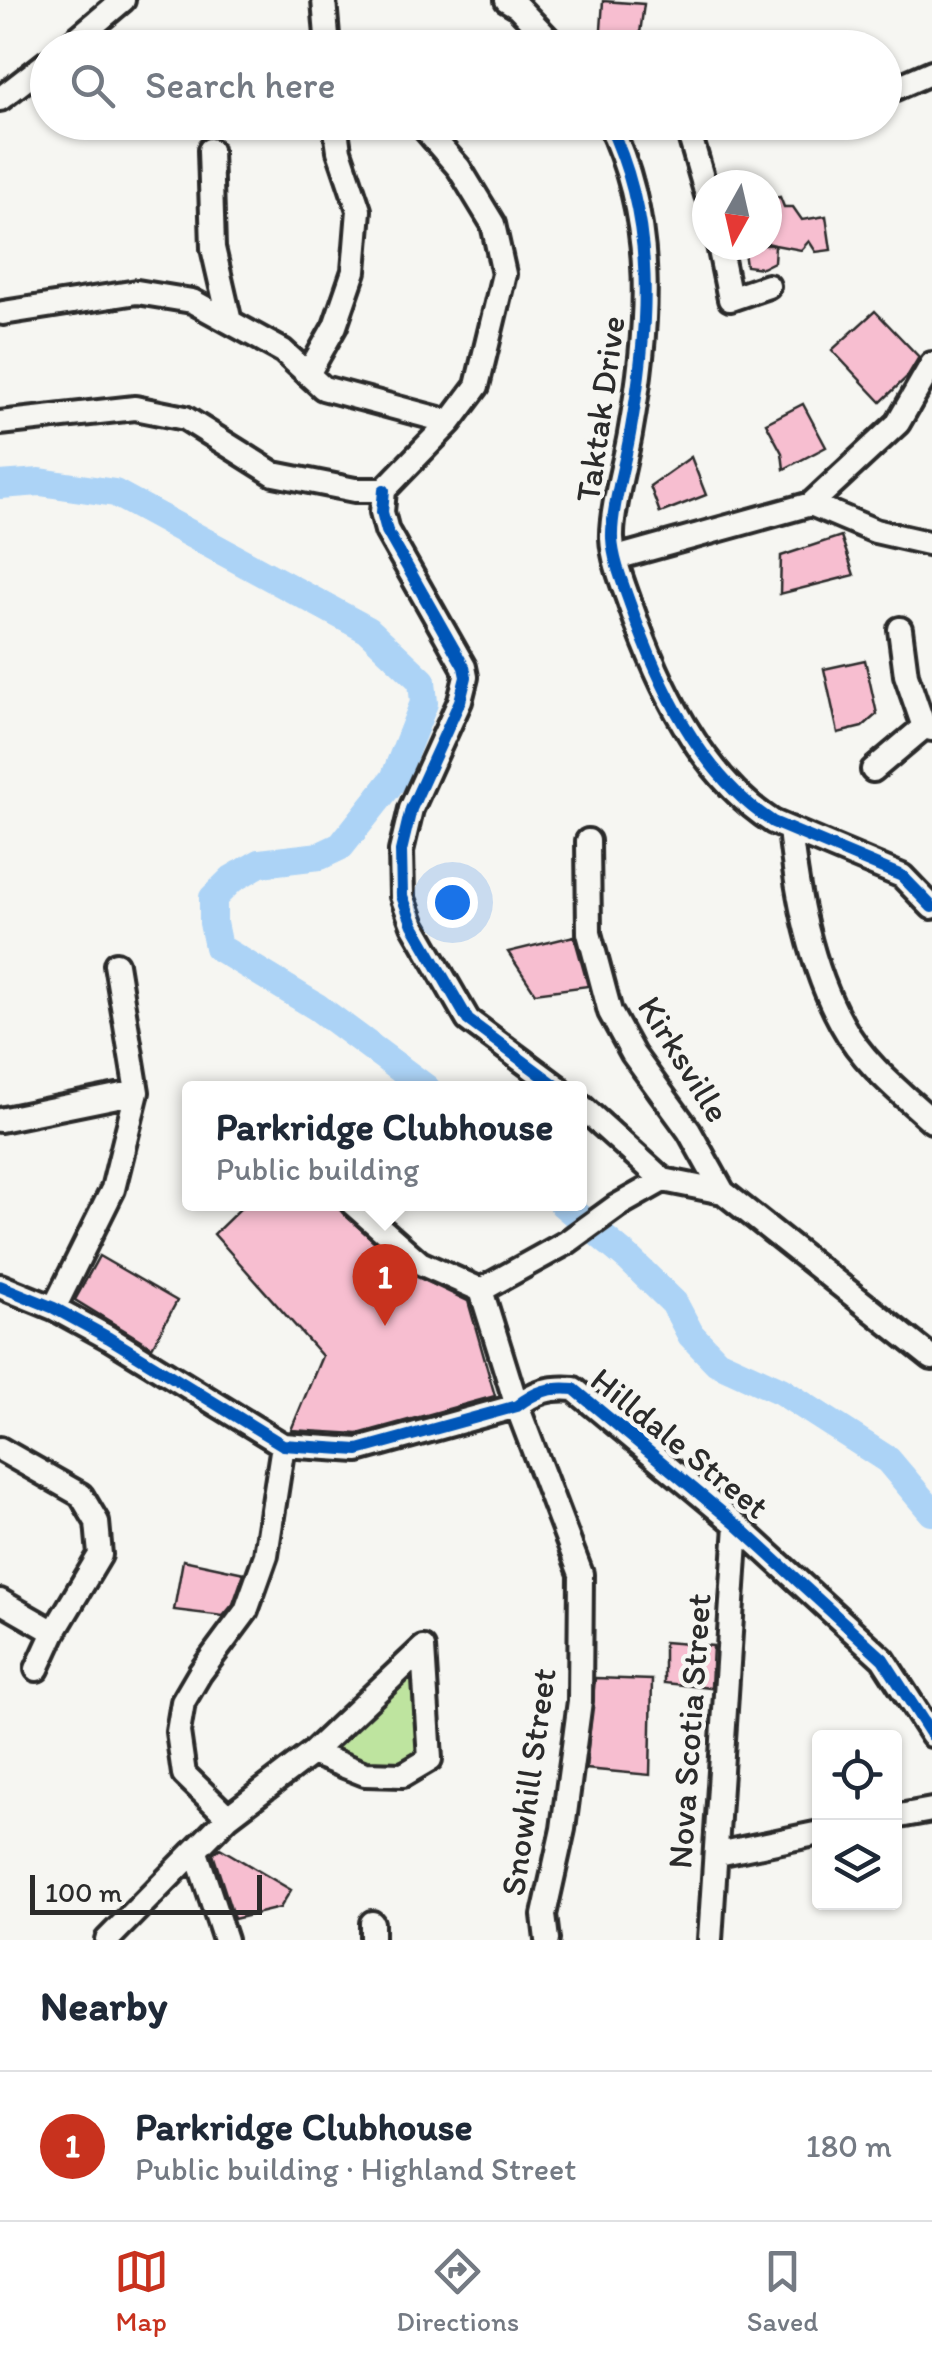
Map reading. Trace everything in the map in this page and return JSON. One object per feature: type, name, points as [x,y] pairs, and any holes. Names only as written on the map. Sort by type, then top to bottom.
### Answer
[{"type":"street","points":[[87,30],[123,0]]},
{"type":"street","points":[[324,0],[326,30]]},
{"type":"street","points":[[507,0],[518,6],[540,30]]},
{"type":"street","points":[[902,85],[932,72]]},
{"type":"street","points":[[0,99],[30,76]]},
{"type":"street","points":[[308,374],[336,326],[354,271],[359,210],[338,140]]},
{"type":"street","points":[[435,140],[459,168],[493,224],[504,274],[477,386],[450,422],[384,490],[382,512],[387,531],[466,677],[447,732],[411,809],[401,851],[402,896],[413,925],[468,1020],[549,1081]]},
{"type":"street","name":"Taktak Drive","points":[[614,140],[634,196],[644,238],[646,271],[646,318],[636,397],[612,536],[641,637],[673,706],[697,744],[755,810],[902,876],[932,906]]},
{"type":"street","points":[[691,140],[700,170]]},
{"type":"street","points":[[210,150],[212,248],[230,322]]},
{"type":"street","points":[[722,260],[730,299],[768,286]]},
{"type":"street","points":[[3,313],[136,292],[192,301],[283,351],[323,388],[450,422]]},
{"type":"street","points":[[616,558],[811,504],[898,423],[932,364]]},
{"type":"street","points":[[0,423],[135,408],[185,418],[274,474],[355,490],[384,490]]},
{"type":"street","points":[[840,478],[847,505],[866,527]]},
{"type":"street","points":[[811,504],[866,527],[932,544]]},
{"type":"street","points":[[873,770],[928,728],[906,676],[900,629]]},
{"type":"street","points":[[790,829],[811,948],[842,1025],[876,1071],[932,1121]]},
{"type":"street","name":"Kirksville","points":[[588,841],[589,933],[610,1012],[633,1054],[689,1131],[722,1192]]},
{"type":"street","points":[[54,1308],[114,1188],[138,1092],[116,964]]},
{"type":"street","points":[[0,1120],[138,1092]]},
{"type":"street","points":[[587,1111],[663,1180],[722,1192],[932,1358]]},
{"type":"street","points":[[361,1211],[420,1262],[481,1290],[566,1243],[617,1206],[663,1180]]},
{"type":"street","name":"Hilldale Street","points":[[0,1286],[54,1308],[109,1338],[284,1446],[358,1450],[518,1406],[535,1392],[556,1387],[574,1390],[737,1526],[883,1659],[932,1735]]},
{"type":"street","name":"Snowhill Street","points":[[481,1290],[518,1406],[581,1574],[580,1701],[564,1829],[544,1915],[547,1940]]},
{"type":"street","points":[[228,1817],[184,1774],[178,1732],[183,1702],[246,1611],[266,1555],[284,1446]]},
{"type":"street","points":[[0,1449],[82,1496],[97,1522],[100,1555],[54,1632],[37,1669]]},
{"type":"street","name":"Nova Scotia Street","points":[[710,1940],[737,1526]]},
{"type":"street","points":[[0,1601],[54,1632]]},
{"type":"street","points":[[107,1940],[228,1817],[312,1753],[424,1648],[430,1759],[403,1775],[364,1774],[312,1753]]},
{"type":"street","points":[[902,1816],[932,1810]]},
{"type":"street","points":[[718,1854],[812,1835]]},
{"type":"street","points":[[196,1852],[224,1940]]},
{"type":"green space","points":[[422,1653],[430,1759],[403,1775],[312,1753]]},
{"type":"building","points":[[603,1],[644,4],[640,30],[601,30]]},
{"type":"building","points":[[782,202],[784,207],[793,207],[802,220],[826,216],[831,250],[816,252],[809,241],[801,250],[782,246]]},
{"type":"building","points":[[745,260],[774,260],[762,268],[746,266]]},
{"type":"building","points":[[875,311],[919,357],[907,377],[881,402],[832,350]]},
{"type":"building","points":[[803,404],[826,447],[784,469],[782,453],[766,423]]},
{"type":"building","points":[[691,457],[706,495],[660,513],[650,486]]},
{"type":"building","points":[[841,536],[854,575],[780,594],[781,556]]},
{"type":"building","points":[[865,660],[877,714],[862,727],[838,733],[824,669]]},
{"type":"building","points":[[574,936],[588,986],[535,993],[508,952]]},
{"type":"building","points":[[238,1211],[342,1211],[407,1272],[468,1301],[495,1396],[358,1434],[291,1430],[322,1356],[214,1234]]},
{"type":"building","points":[[99,1256],[177,1301],[152,1347],[75,1300]]},
{"type":"building","points":[[183,1560],[244,1573],[233,1604],[223,1616],[174,1610]]},
{"type":"building","points":[[664,1642],[713,1646],[711,1688],[664,1683]]},
{"type":"building","points":[[595,1678],[652,1680],[650,1775],[586,1769]]},
{"type":"building","points":[[220,1848],[291,1890],[280,1908],[234,1919],[213,1854]]},
{"type":"waterway","points":[[0,485],[40,482],[115,493],[368,630],[422,681],[424,703],[394,779],[341,846],[320,856],[260,863],[232,879],[213,898],[218,947],[317,1007],[417,1081]]},
{"type":"waterway","points":[[571,1211],[674,1303],[691,1335],[717,1362],[781,1391],[888,1460],[932,1512]]},
{"type":"cycle path","points":[[616,140],[635,198],[642,236],[644,315],[637,394],[612,538],[621,580],[641,634],[684,725],[723,779],[747,802],[773,822],[902,876],[932,907]]},
{"type":"cycle path","points":[[384,490],[382,512],[387,531],[466,677],[460,701],[411,809],[401,851],[402,896],[413,925],[468,1020],[550,1081]]},
{"type":"cycle path","points":[[0,1286],[54,1308],[109,1338],[283,1445],[358,1450],[517,1406],[544,1391],[574,1389],[737,1525],[883,1659],[932,1735]]},
{"type":"place","name":"Parkridge Clubhouse","points":[[385,1326]]}]
